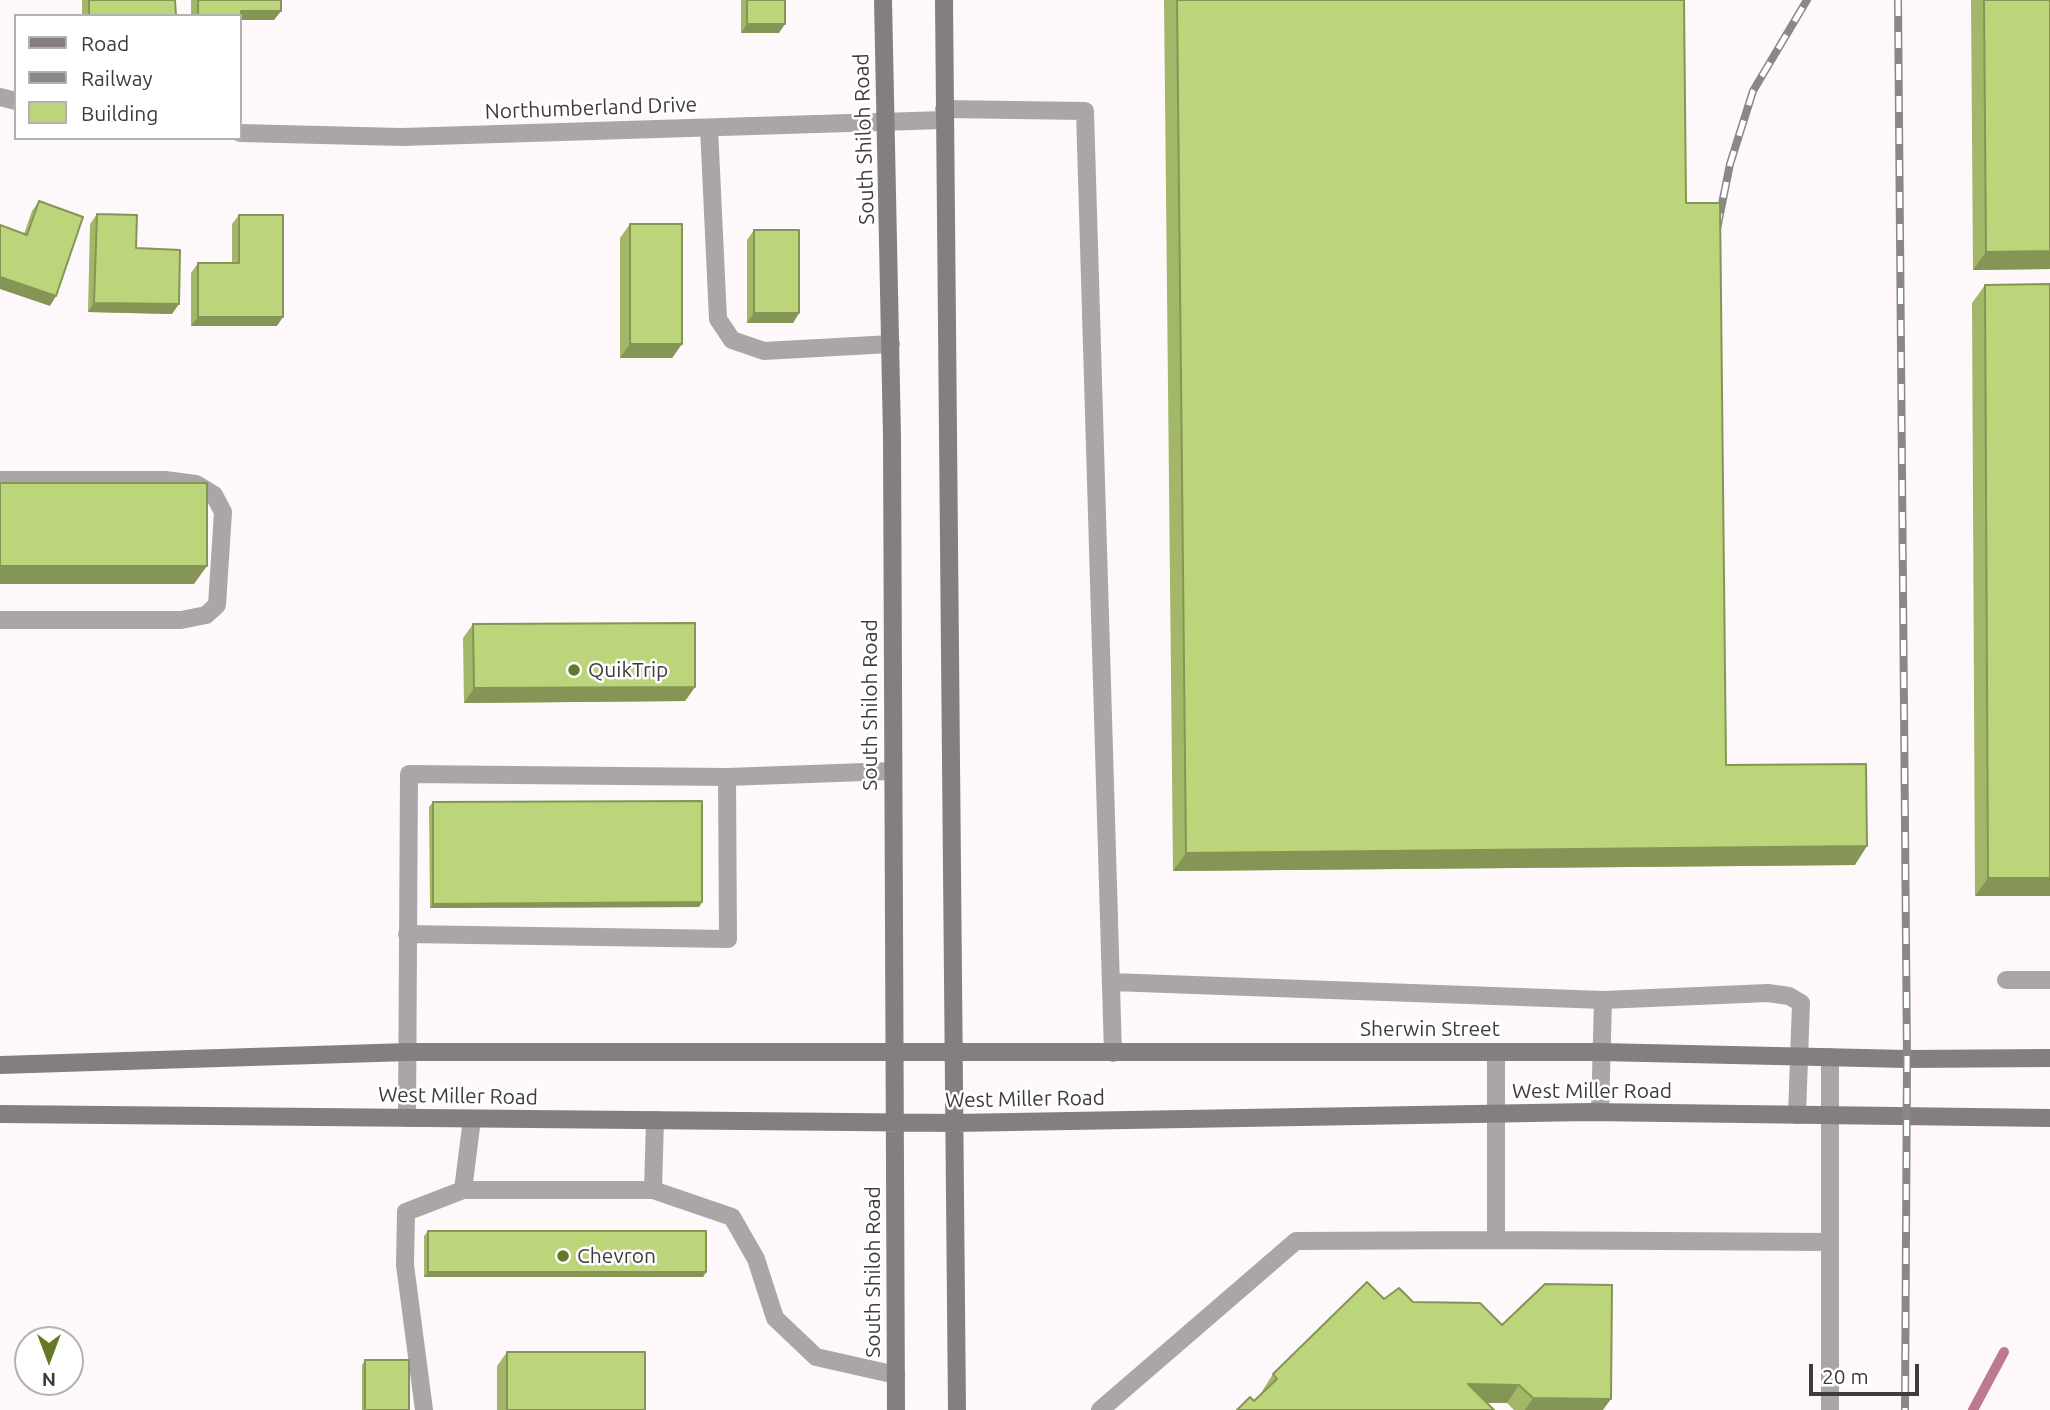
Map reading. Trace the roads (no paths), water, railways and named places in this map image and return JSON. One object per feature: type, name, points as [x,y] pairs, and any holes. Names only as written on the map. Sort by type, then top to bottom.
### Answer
[{"type":"main road","name":"South Shiloh Road","points":[[883,0],[891,344],[896,1410]]},
{"type":"main road","points":[[944,0],[957,1410]]},
{"type":"main road","name":"West Miller Road","points":[[0,1065],[408,1052],[953,1054]]},
{"type":"main road","name":"Sherwin Street","points":[[953,1054],[1601,1052],[1906,1059],[2050,1058]]},
{"type":"main road","name":"West Miller Road","points":[[0,1114],[955,1123],[1600,1112],[2050,1118]]},
{"type":"street","name":"Northumberland Drive","points":[[242,133],[402,137],[886,122],[944,115],[1085,111],[1112,982]]},
{"type":"street","points":[[709,128],[718,319],[732,340],[764,351],[891,344]]},
{"type":"street","points":[[0,480],[165,480],[197,484],[214,495],[223,512],[217,605],[206,615],[181,620],[0,620]]},
{"type":"street","points":[[407,1118],[409,774],[727,777],[892,771]]},
{"type":"street","points":[[407,934],[728,939],[727,777]]},
{"type":"street","points":[[2006,980],[2050,980]]},
{"type":"street","points":[[1113,1053],[1112,982],[1603,1000],[1768,993],[1789,996],[1801,1003],[1797,1115]]},
{"type":"street","points":[[1600,1112],[1603,1000]]},
{"type":"street","points":[[1496,1052],[1496,1240]]},
{"type":"street","points":[[1830,1057],[1830,1410]]},
{"type":"street","points":[[463,1190],[472,1119]]},
{"type":"street","points":[[653,1190],[655,1120]]},
{"type":"street","points":[[424,1410],[405,1265],[406,1212],[463,1190],[653,1190],[732,1217],[756,1259],[775,1318],[816,1357],[896,1375]]},
{"type":"street","points":[[1100,1410],[1296,1241],[1829,1242]]},
{"type":"waterway","points":[[1973,1410],[2004,1352]]},
{"type":"railway","points":[[1717,229],[1730,164],[1753,91],[1807,0]]},
{"type":"railway","points":[[1898,0],[1907,1059],[1905,1410]]},
{"type":"place","name":"QuikTrip","points":[[574,670]]},
{"type":"place","name":"Chevron","points":[[563,1256]]}]
